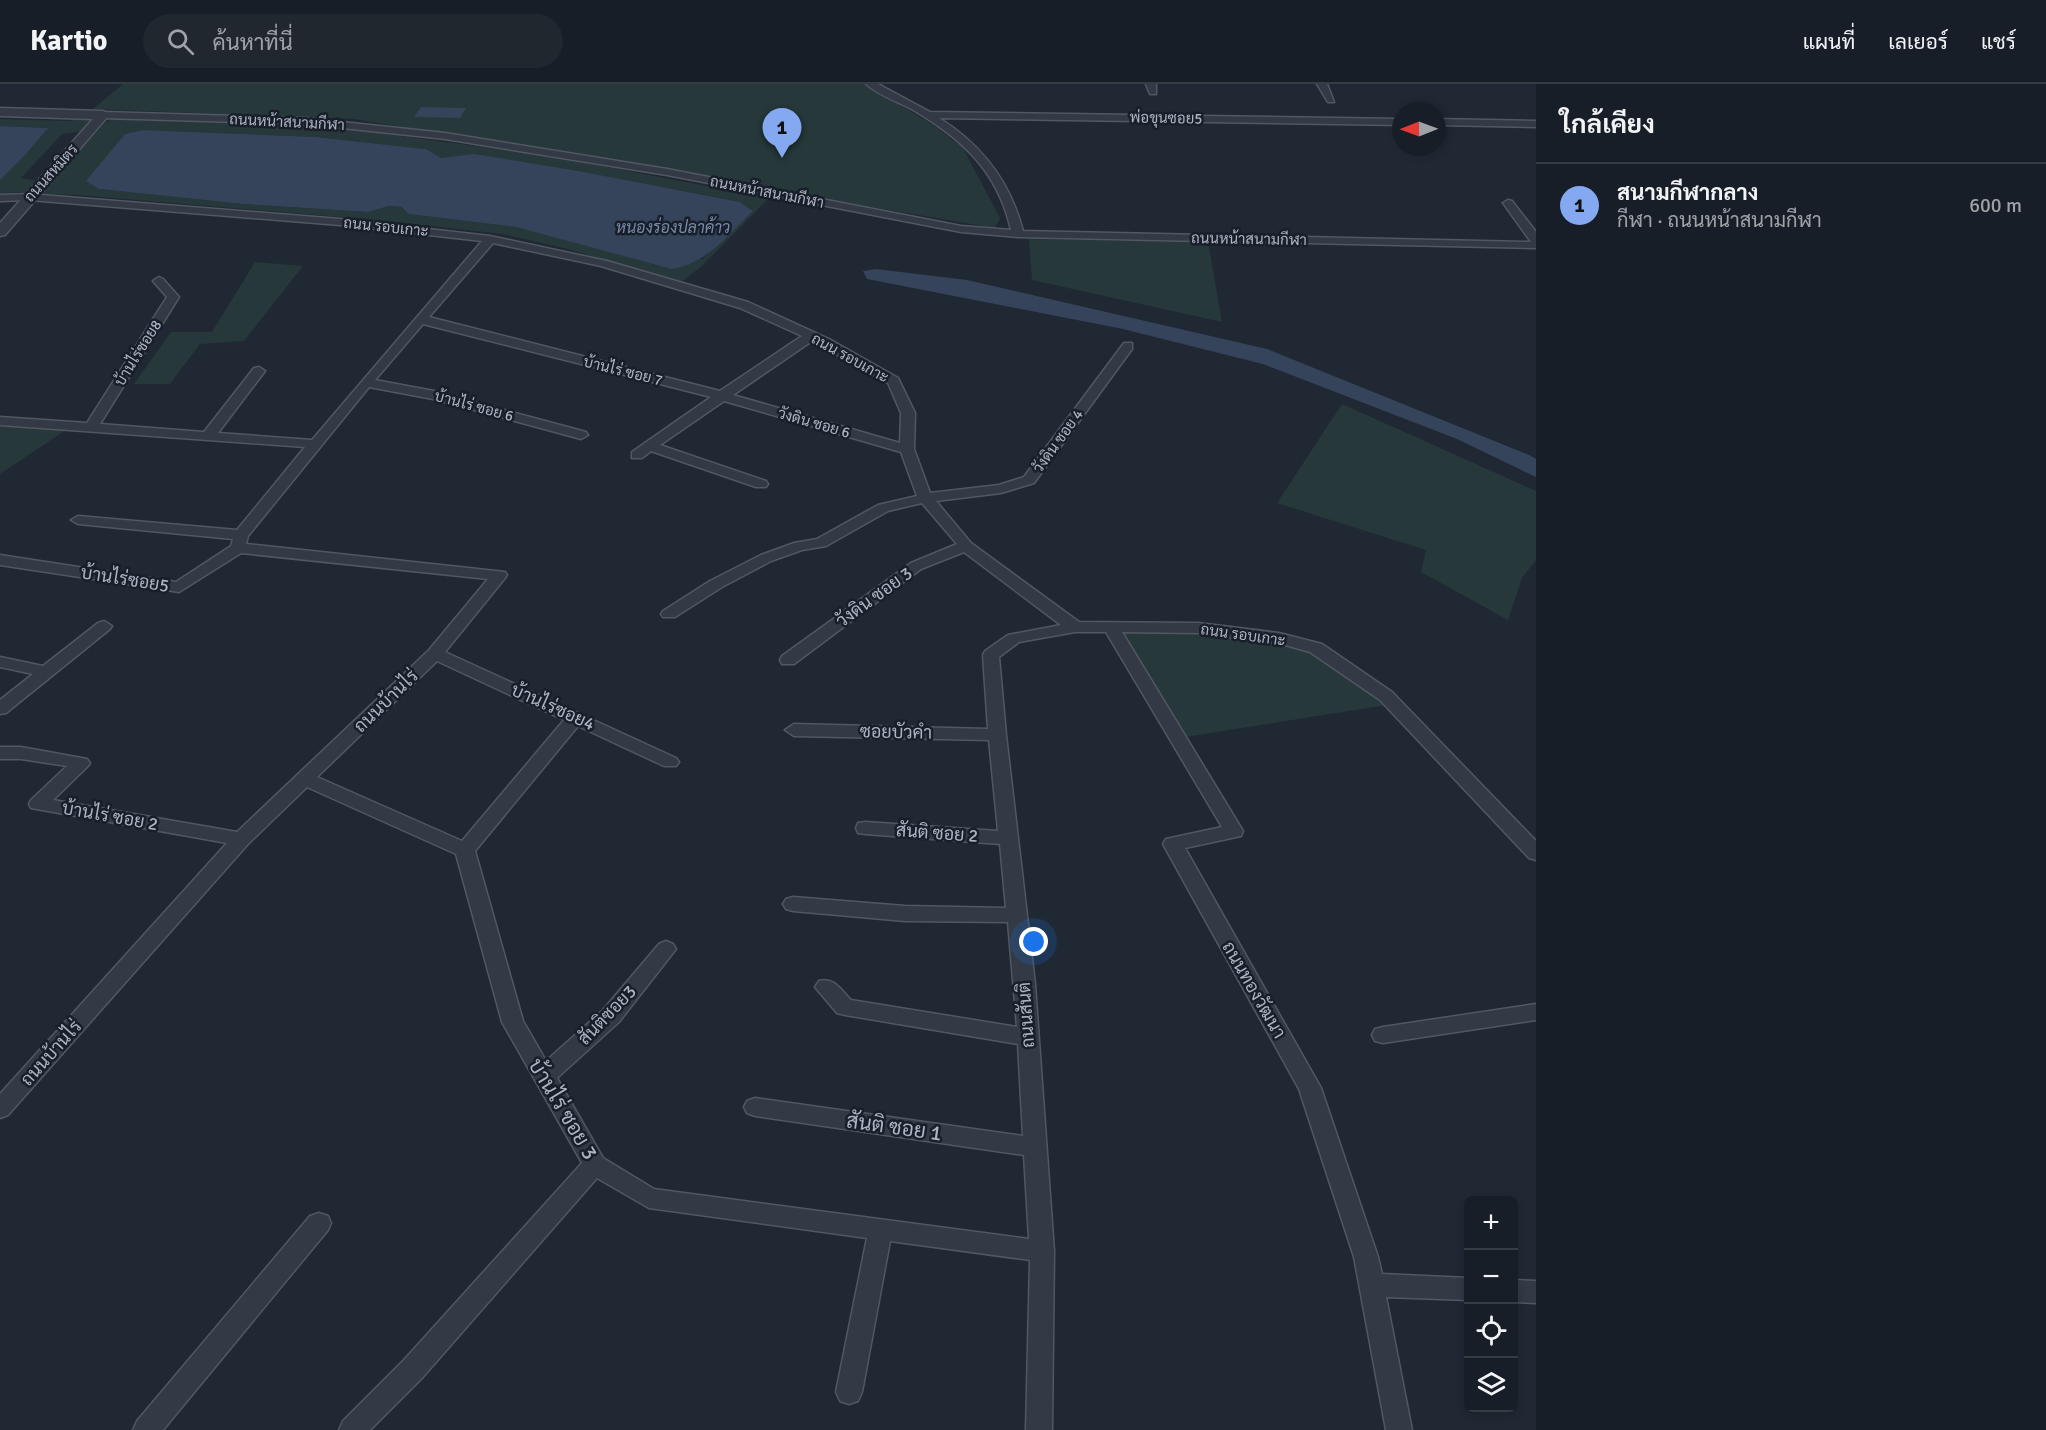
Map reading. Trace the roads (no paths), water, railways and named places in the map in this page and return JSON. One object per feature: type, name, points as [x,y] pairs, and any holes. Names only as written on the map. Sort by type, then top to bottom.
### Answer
[{"type":"street","points":[[871,84],[931,115],[968,143],[992,172],[1016,213],[1018,234]]},
{"type":"street","points":[[1322,84],[1331,100]]},
{"type":"street","name":"ถนนหน้าสนามกีฬา","points":[[0,112],[299,121],[372,127],[576,157],[961,229],[1018,234],[1536,245]]},
{"type":"street","name":"ถนนสหมิตร","points":[[0,232],[103,115]]},
{"type":"street","name":"พ่อขุนซอย5","points":[[931,115],[1392,122]]},
{"type":"street","points":[[1446,122],[1536,124]]},
{"type":"street","name":"ถนน รอบเกาะ","points":[[0,198],[29,197],[340,222],[490,239],[603,263],[744,305],[811,336],[893,381],[908,413],[907,449],[925,498],[966,546],[1075,627],[1198,628],[1279,638],[1316,648],[1386,696],[1536,853]]},
{"type":"street","points":[[1508,203],[1536,240]]},
{"type":"street","points":[[78,520],[240,542],[366,382],[490,239]]},
{"type":"street","name":"บ้านไร่ซอย8","points":[[91,428],[173,297],[159,281]]},
{"type":"street","name":"บ้านไร่ ซอย 7","points":[[420,319],[722,396]]},
{"type":"street","points":[[637,455],[811,336]]},
{"type":"street","name":"วังดิน ซอย 4","points":[[669,614],[716,584],[766,558],[799,546],[821,543],[884,507],[925,498],[1001,489],[1029,480],[1128,346]]},
{"type":"street","points":[[208,436],[259,371]]},
{"type":"street","name":"บ้านไร่ ซอย 6","points":[[366,382],[434,395],[581,435]]},
{"type":"street","name":"วังดิน ซอย 6","points":[[722,396],[907,449]]},
{"type":"street","points":[[0,421],[315,444]]},
{"type":"street","points":[[649,446],[760,484]]},
{"type":"street","name":"บ้านไร่ซอย5","points":[[0,560],[179,587],[240,542]]},
{"type":"street","name":"ถนนบ้านไร่","points":[[0,1109],[241,839],[435,654],[499,575],[240,542]]},
{"type":"street","name":"วังดิน ซอย 3","points":[[788,660],[916,566],[966,546]]},
{"type":"street","points":[[0,709],[104,626]]},
{"type":"street","name":"ถนนสันติ","points":[[1040,1430],[1042,1251],[1028,1037],[991,655],[1014,638],[1075,627]]},
{"type":"street","name":"ถนนทองวัฒนา","points":[[1111,627],[1234,831],[1173,844],[1311,1088],[1366,1257],[1399,1430]]},
{"type":"street","name":"บ้านไร่ซอย4","points":[[435,654],[670,762]]},
{"type":"street","points":[[0,662],[46,672]]},
{"type":"street","points":[[306,779],[465,850],[576,717]]},
{"type":"street","name":"ซอยบัวคำ","points":[[795,730],[997,735]]},
{"type":"street","name":"บ้านไร่ ซอย 2","points":[[0,753],[21,753],[81,763],[38,804],[241,839]]},
{"type":"street","name":"สันติ ซอย 2","points":[[865,828],[1008,838]]},
{"type":"street","name":"บ้านไร่ ซอย 3","points":[[465,850],[513,1023],[595,1165],[649,1198],[880,1231],[1042,1251]]},
{"type":"street","points":[[793,904],[878,913],[961,917],[1017,915]]},
{"type":"street","name":"สันติซอย3","points":[[544,1076],[611,1016],[666,949]]},
{"type":"street","points":[[826,987],[845,1007],[1028,1037]]},
{"type":"street","points":[[1383,1035],[1536,1012]]},
{"type":"street","name":"สันติ ซอย 1","points":[[755,1107],[1034,1148]]},
{"type":"street","points":[[352,1430],[413,1369],[595,1165]]},
{"type":"street","points":[[146,1430],[319,1223]]},
{"type":"street","points":[[849,1392],[880,1231]]},
{"type":"street","points":[[1371,1285],[1464,1289]]},
{"type":"street","points":[[1518,1291],[1536,1292]]},
{"type":"water","points":[[421,107],[466,108],[460,118],[414,117]]},
{"type":"water","points":[[0,126],[48,128],[0,180]]},
{"type":"water","name":"หนองร่องปลาค้าว","points":[[143,130],[316,137],[426,149],[441,158],[474,154],[579,171],[740,202],[753,211],[717,247],[685,266],[672,269],[516,227],[408,214],[402,207],[389,206],[368,212],[243,204],[99,189],[86,181],[125,134]]},
{"type":"water","points":[[876,269],[967,280],[1267,349],[1529,455],[1536,459],[1536,477],[1457,439],[1263,364],[1123,329],[867,279],[863,271]]},
{"type":"place","name":"สนามกีฬากลาง","points":[[782,158]]}]
